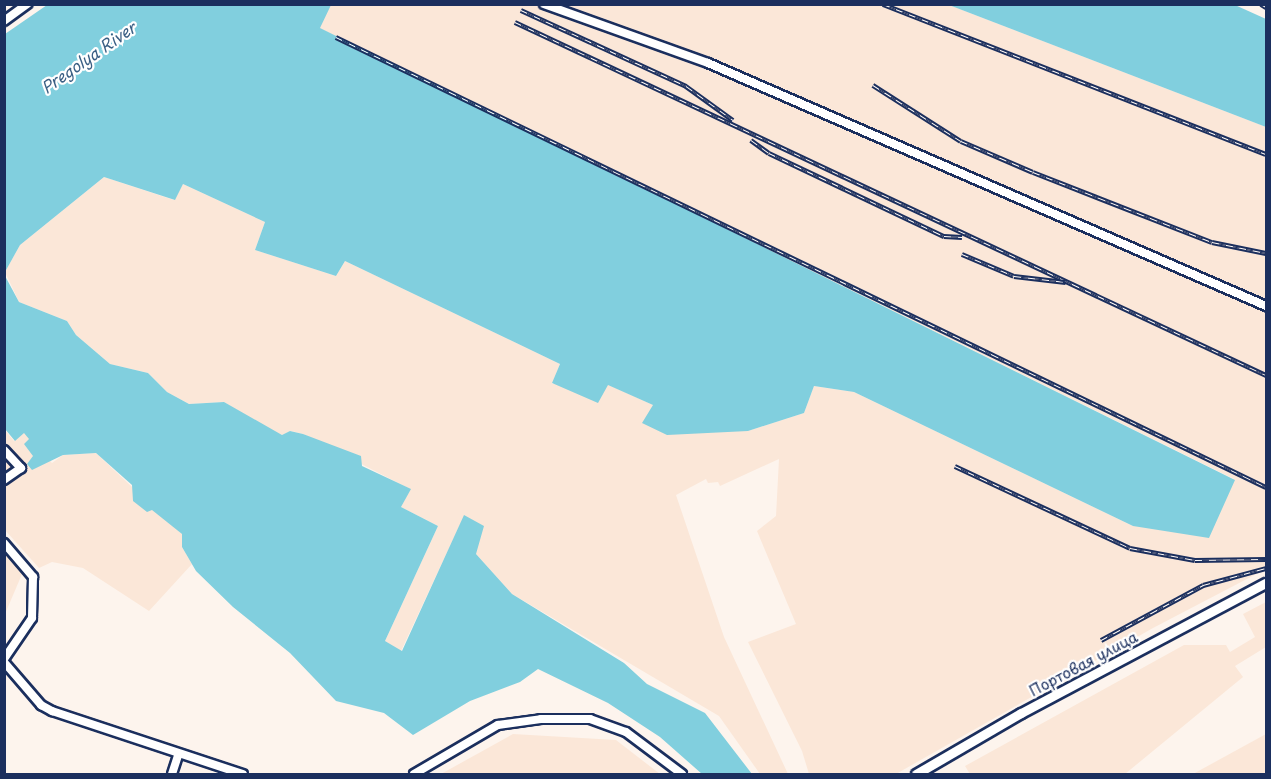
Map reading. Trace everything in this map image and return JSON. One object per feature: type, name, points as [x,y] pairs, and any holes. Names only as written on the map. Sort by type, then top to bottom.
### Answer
[{"type":"main road","name":"Портовая улица","points":[[916,774],[1021,713],[1266,583]]},
{"type":"street","points":[[4,21],[27,4]]},
{"type":"street","points":[[544,4],[708,63],[1266,306]]},
{"type":"street","points":[[4,450],[21,468],[4,480]]},
{"type":"street","points":[[4,543],[33,577],[32,618],[4,661],[41,705],[52,711],[178,755],[243,774]]},
{"type":"street","points":[[414,774],[498,725],[551,719],[590,719],[626,732],[682,774]]},
{"type":"street","points":[[172,774],[178,755]]},
{"type":"shaded area","points":[[331,4],[949,5],[1266,127],[1266,569],[1153,628],[896,774],[809,774],[802,751],[748,642],[796,624],[757,531],[776,516],[779,459],[720,486],[718,482],[708,483],[706,479],[676,495],[724,637],[788,774],[760,774],[719,716],[512,594],[476,554],[464,516],[401,651],[385,641],[438,526],[401,507],[410,489],[303,434],[291,431],[282,435],[265,428],[224,402],[189,404],[167,392],[148,373],[110,364],[76,335],[67,321],[19,302],[5,272],[20,245],[104,177],[174,200],[183,184],[265,222],[255,250],[336,276],[345,261],[560,364],[552,384],[607,384],[653,405],[748,431],[804,413],[814,386],[854,392],[1133,526],[1234,479],[319,28]]},
{"type":"shaded area","points":[[4,429],[14,441],[24,432],[52,463],[63,455],[96,453],[182,534],[182,547],[192,564],[149,611],[83,568],[52,562],[39,568],[5,530]]},
{"type":"shaded area","points":[[5,553],[22,574],[4,614]]},
{"type":"shaded area","points":[[1266,602],[1266,647],[1235,666],[1243,677],[1125,774],[970,774],[965,766],[1184,645],[1226,645],[1230,652],[1255,637],[1243,614]]},
{"type":"shaded area","points":[[513,734],[616,740],[660,774],[441,774]]},
{"type":"shaded area","points":[[1266,734],[1266,774],[1193,774]]},
{"type":"water","name":"Pregolya River","points":[[47,5],[331,5],[320,28],[1235,480],[1209,538],[1133,526],[854,392],[814,386],[804,413],[748,431],[667,435],[642,423],[653,405],[608,385],[598,403],[552,383],[560,364],[345,261],[336,276],[255,250],[265,222],[183,184],[175,200],[104,177],[20,245],[5,272],[5,34]]},
{"type":"water","points":[[949,5],[1235,5],[1266,19],[1266,127]]},
{"type":"water","points":[[4,274],[19,302],[67,321],[76,335],[110,364],[148,373],[167,392],[189,404],[224,402],[282,435],[290,431],[303,434],[361,456],[362,466],[411,489],[401,507],[438,526],[385,641],[402,651],[464,515],[484,526],[476,554],[512,594],[624,663],[647,684],[705,713],[752,774],[702,774],[660,737],[608,703],[538,669],[520,682],[470,701],[413,735],[384,713],[336,701],[290,653],[233,607],[196,571],[182,547],[182,534],[152,510],[147,512],[133,501],[132,485],[96,453],[63,455],[32,470],[27,464],[33,456],[24,444],[29,439],[24,433],[15,441],[5,429]]},
{"type":"railway","points":[[883,4],[1266,154]]},
{"type":"railway","points":[[1261,4],[1266,7]]},
{"type":"railway","points":[[521,10],[686,86],[733,120]]},
{"type":"railway","points":[[515,22],[1266,375]]},
{"type":"railway","points":[[336,37],[1266,487]]},
{"type":"railway","points":[[873,85],[961,141],[1033,172],[1212,242],[1266,253]]},
{"type":"railway","points":[[751,140],[769,153],[944,236],[962,237]]},
{"type":"railway","points":[[962,254],[1014,276],[1066,282]]},
{"type":"railway","points":[[955,466],[1130,548],[1195,560],[1266,559]]},
{"type":"railway","points":[[1101,640],[1203,585],[1266,568]]}]
